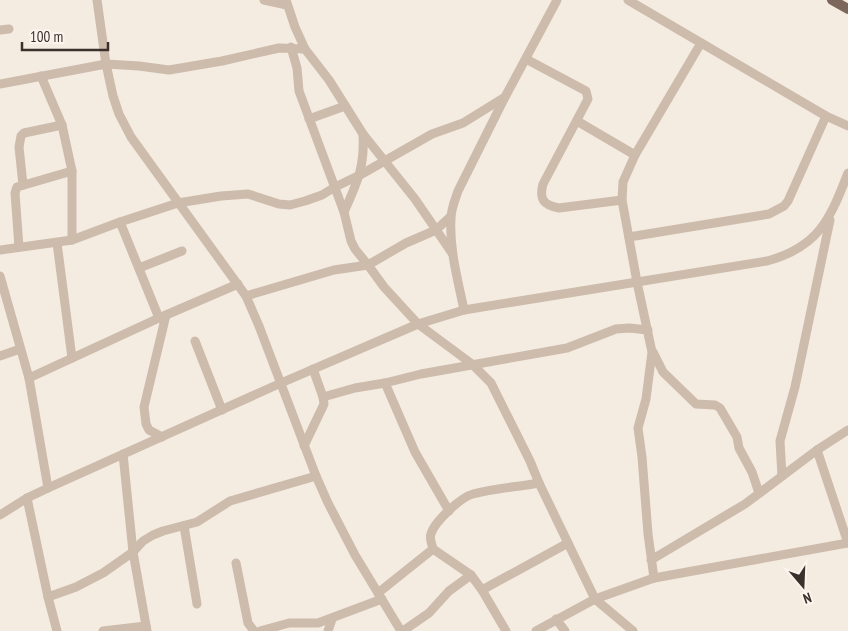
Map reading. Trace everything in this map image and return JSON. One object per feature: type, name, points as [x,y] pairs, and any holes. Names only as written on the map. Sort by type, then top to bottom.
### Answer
[{"type":"main road","points":[[832,0],[848,9]]},
{"type":"street","points":[[97,0],[106,64],[119,114],[131,137],[246,296],[316,476],[350,546],[402,631],[429,613],[449,591],[471,575]]},
{"type":"street","points":[[264,0],[286,3],[305,49],[330,80],[363,134],[415,199],[452,253]]},
{"type":"street","points":[[464,310],[452,253],[450,217],[458,191],[504,97],[557,0]]},
{"type":"street","points":[[628,0],[826,116],[848,126]]},
{"type":"street","points":[[654,578],[638,428],[646,399],[652,352],[622,200],[623,182],[634,154],[701,43]]},
{"type":"street","points":[[291,47],[299,91],[344,212],[351,241],[355,249],[384,287],[418,324],[472,364],[495,389],[595,599],[633,631]]},
{"type":"street","points":[[0,84],[106,64],[170,70],[279,48],[305,49]]},
{"type":"street","points":[[526,59],[586,91],[588,99],[543,184],[541,194],[544,202],[549,206],[558,208],[622,200]]},
{"type":"street","points":[[41,76],[62,125],[72,171],[72,240]]},
{"type":"street","points":[[0,250],[72,240],[178,203],[238,193],[290,205],[322,195],[386,162],[432,134],[463,123],[504,97]]},
{"type":"street","points":[[309,119],[346,106]]},
{"type":"street","points":[[629,237],[769,214],[778,210],[788,201],[826,116]]},
{"type":"street","points":[[577,121],[634,154]]},
{"type":"street","points":[[23,184],[19,147],[21,136],[24,133],[62,125]]},
{"type":"street","points":[[344,212],[360,175],[364,157],[363,134]]},
{"type":"street","points":[[19,247],[15,192],[17,187],[72,171]]},
{"type":"street","points":[[782,476],[780,441],[795,387],[831,215],[848,173]]},
{"type":"street","points":[[0,515],[27,498],[48,488],[281,383],[418,324],[464,310],[781,258],[795,251],[815,236],[831,215]]},
{"type":"street","points":[[246,296],[334,270],[368,264],[406,243],[436,230],[450,217]]},
{"type":"street","points":[[120,222],[162,317],[144,407],[146,424],[149,430],[162,437]]},
{"type":"street","points":[[57,243],[72,358]]},
{"type":"street","points":[[139,268],[182,251]]},
{"type":"street","points":[[0,276],[29,378],[48,488]]},
{"type":"street","points":[[29,378],[238,284]]},
{"type":"street","points":[[323,397],[355,388],[472,364],[518,358],[567,348],[616,329],[648,330]]},
{"type":"street","points":[[195,341],[222,410]]},
{"type":"street","points":[[0,356],[20,349]]},
{"type":"street","points":[[652,352],[663,372],[696,404],[715,405],[720,408],[737,437],[739,448],[752,472],[759,493]]},
{"type":"street","points":[[304,446],[323,409],[323,397],[313,369]]},
{"type":"street","points":[[385,383],[415,452],[449,511]]},
{"type":"street","points":[[651,560],[686,538],[726,517],[817,450],[848,430]]},
{"type":"street","points":[[536,631],[595,599],[654,578],[848,543],[817,450]]},
{"type":"street","points":[[103,631],[146,628],[133,552],[123,454]]},
{"type":"street","points":[[48,597],[76,587],[103,573],[153,535],[197,522],[230,501],[316,476]]},
{"type":"street","points":[[506,631],[471,575],[433,549],[430,538],[431,532],[435,524],[471,494],[539,483]]},
{"type":"street","points":[[27,498],[48,597],[58,631]]},
{"type":"street","points":[[184,526],[197,604]]},
{"type":"street","points":[[482,590],[568,543]]},
{"type":"street","points":[[260,631],[289,624],[318,623],[332,619],[380,596],[433,549]]},
{"type":"street","points":[[236,563],[248,624],[254,631]]},
{"type":"street","points":[[328,631],[332,619]]},
{"type":"street","points":[[556,620],[565,631]]}]
